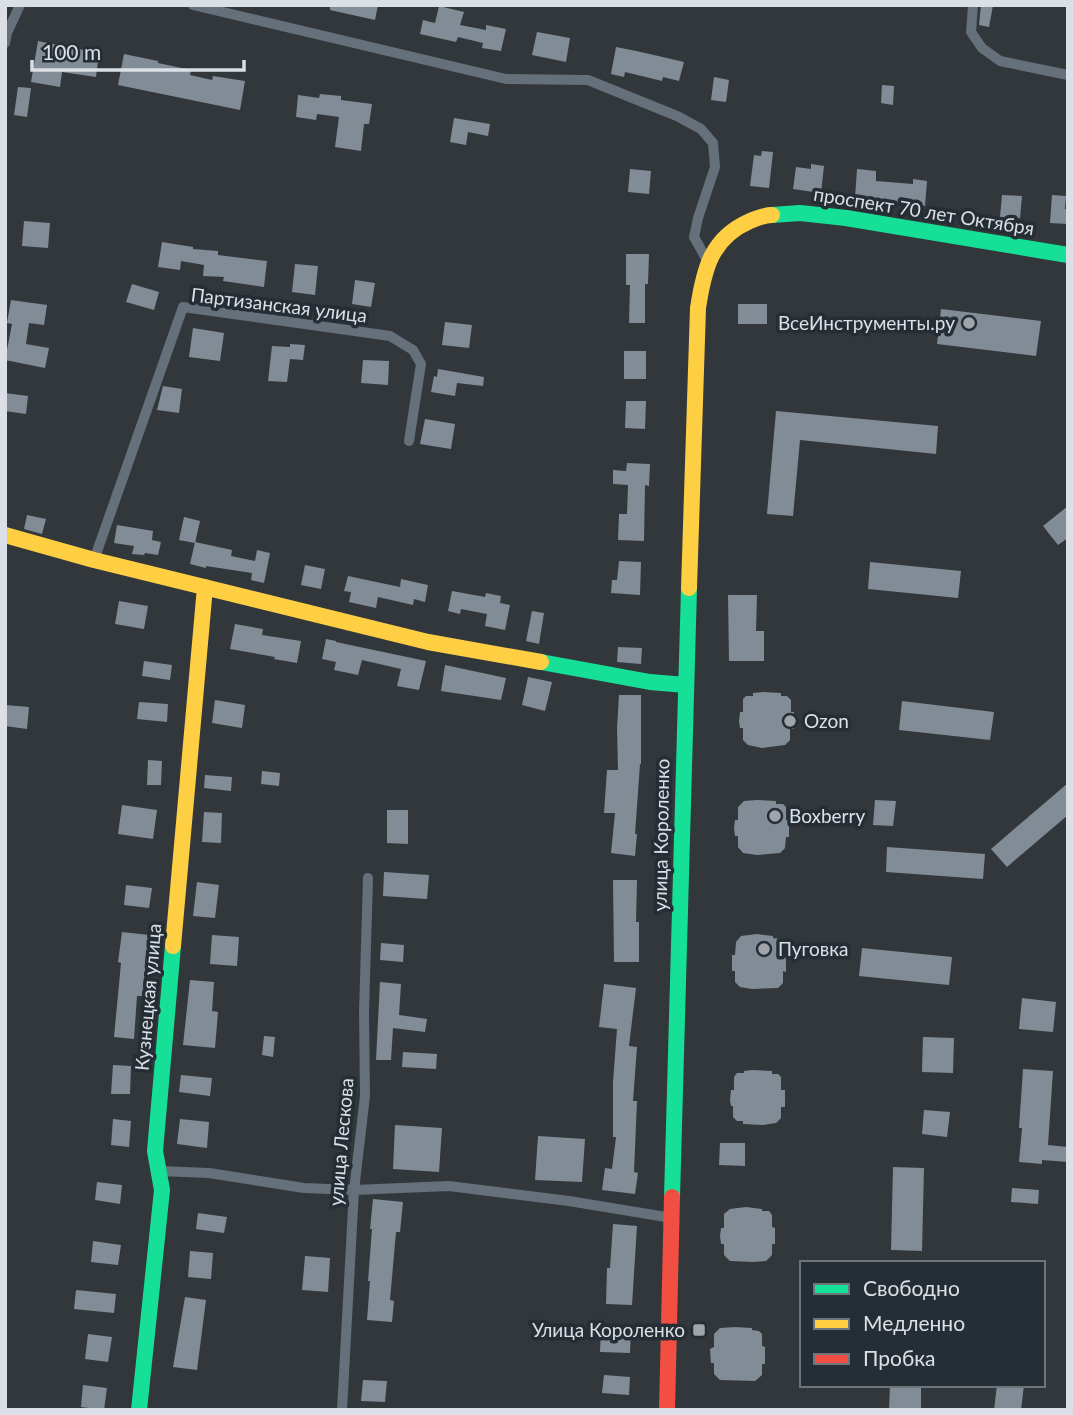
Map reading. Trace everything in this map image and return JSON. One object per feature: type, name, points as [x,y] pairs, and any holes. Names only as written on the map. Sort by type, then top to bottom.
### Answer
[{"type":"street","points":[[5,43],[20,5]]},
{"type":"street","points":[[194,5],[506,79],[589,80],[677,116],[701,129],[713,143],[715,167],[694,237],[708,262]]},
{"type":"street","points":[[973,5],[971,32],[982,48],[1000,61],[1068,75]]},
{"type":"street","name":"проспект 70 лет Октября","points":[[708,262],[719,243],[737,227],[765,215],[800,214],[846,218],[1068,254]]},
{"type":"street","name":"улица Короленко","points":[[667,1410],[685,685],[698,309],[708,262]]},
{"type":"street","name":"Партизанская улица","points":[[94,560],[183,307],[390,336],[413,350],[421,364],[410,441]]},
{"type":"street","points":[[5,535],[94,560],[428,642],[650,682],[685,685]]},
{"type":"street","name":"Кузнецкая улица","points":[[139,1410],[162,1190],[155,1151],[205,587]]},
{"type":"street","name":"улица Лескова","points":[[342,1410],[354,1190],[365,1096],[364,1012],[368,878]]},
{"type":"street","points":[[159,1171],[209,1173],[304,1188],[354,1190],[449,1185],[672,1217]]},
{"type":"building","points":[[330,5],[378,5],[375,20],[330,10]]},
{"type":"building","points":[[981,5],[993,5],[989,27],[979,25]]},
{"type":"building","points":[[439,6],[464,12],[460,25],[486,30],[486,25],[506,29],[501,51],[482,48],[483,43],[458,37],[456,42],[420,34],[423,20],[435,23]]},
{"type":"building","points":[[537,32],[570,38],[566,62],[532,55]]},
{"type":"building","points":[[38,41],[99,53],[96,77],[62,72],[60,87],[31,82]]},
{"type":"building","points":[[616,47],[684,62],[679,81],[663,77],[662,81],[625,72],[624,77],[611,74]]},
{"type":"building","points":[[124,54],[191,70],[190,75],[212,80],[213,76],[245,81],[240,110],[118,85]]},
{"type":"building","points":[[714,77],[729,80],[726,102],[711,100]]},
{"type":"building","points":[[882,85],[894,86],[893,105],[881,103]]},
{"type":"building","points":[[18,87],[31,88],[27,117],[14,115]]},
{"type":"building","points":[[320,94],[372,104],[369,124],[364,124],[361,151],[335,147],[339,117],[317,114],[316,120],[296,117],[298,95],[319,98]]},
{"type":"building","points":[[454,118],[490,124],[488,136],[468,132],[466,145],[450,142]]},
{"type":"building","points":[[762,151],[773,152],[769,188],[750,186],[754,155],[761,156]]},
{"type":"building","points":[[811,164],[824,166],[821,193],[793,189],[796,167],[811,169]]},
{"type":"building","points":[[630,169],[651,171],[649,194],[628,192]]},
{"type":"building","points":[[857,169],[876,171],[876,181],[913,184],[913,179],[927,181],[925,206],[855,198]]},
{"type":"building","points":[[1002,195],[1022,196],[1020,218],[1000,217]]},
{"type":"building","points":[[1052,195],[1066,196],[1068,224],[1050,223]]},
{"type":"building","points":[[24,221],[50,223],[48,248],[22,246]]},
{"type":"building","points":[[162,242],[218,251],[218,255],[267,261],[264,287],[223,281],[224,277],[203,276],[204,265],[181,261],[180,270],[158,267]]},
{"type":"building","points":[[626,254],[649,254],[648,284],[645,284],[645,323],[629,323],[630,285],[626,285]]},
{"type":"building","points":[[295,264],[318,266],[315,295],[292,292]]},
{"type":"building","points":[[355,280],[375,283],[371,307],[352,304]]},
{"type":"building","points":[[132,284],[159,292],[154,310],[126,302]]},
{"type":"building","points":[[11,300],[47,305],[44,325],[29,323],[26,344],[49,348],[45,368],[5,360],[12,324],[7,323]]},
{"type":"building","points":[[738,304],[767,304],[767,324],[738,324]]},
{"type":"building","points":[[941,309],[1041,321],[1036,356],[937,344]]},
{"type":"building","points":[[445,322],[472,325],[469,348],[442,345]]},
{"type":"building","points":[[193,328],[224,333],[220,361],[189,357]]},
{"type":"building","points":[[290,344],[305,345],[303,360],[290,359],[287,382],[268,381],[272,346],[290,347]]},
{"type":"building","points":[[624,351],[646,351],[646,379],[624,379]]},
{"type":"building","points":[[363,360],[389,361],[388,385],[361,383]]},
{"type":"building","points":[[438,369],[484,377],[483,386],[457,383],[455,396],[431,392]]},
{"type":"building","points":[[163,386],[182,389],[179,413],[157,410]]},
{"type":"building","points":[[5,393],[28,396],[26,414],[5,411]]},
{"type":"building","points":[[626,401],[646,401],[645,429],[625,428]]},
{"type":"building","points":[[776,411],[938,426],[936,454],[800,440],[793,516],[767,514]]},
{"type":"building","points":[[425,419],[455,424],[451,449],[420,444]]},
{"type":"building","points":[[627,463],[650,464],[649,486],[645,485],[644,541],[618,540],[619,514],[627,514],[628,485],[613,484],[613,470],[626,471]]},
{"type":"building","points":[[1068,506],[1068,538],[1058,545],[1043,526]]},
{"type":"building","points":[[27,515],[46,519],[42,534],[24,529]]},
{"type":"building","points":[[184,517],[200,521],[195,543],[179,540]]},
{"type":"building","points":[[117,525],[153,531],[152,540],[161,542],[158,555],[132,554],[134,546],[114,543]]},
{"type":"building","points":[[195,542],[232,550],[231,556],[255,561],[257,550],[270,553],[264,583],[251,580],[252,573],[190,564]]},
{"type":"building","points":[[619,561],[641,562],[640,595],[611,593],[612,580],[617,580]]},
{"type":"building","points":[[870,562],[961,571],[958,598],[868,589]]},
{"type":"building","points":[[305,565],[325,569],[321,589],[301,585]]},
{"type":"building","points":[[348,576],[400,587],[401,579],[428,585],[425,602],[414,599],[413,605],[378,597],[376,608],[349,602],[351,592],[344,591]]},
{"type":"building","points":[[452,591],[485,597],[486,593],[501,596],[500,603],[510,605],[505,630],[485,626],[487,614],[461,609],[460,614],[448,611]]},
{"type":"building","points":[[728,595],[757,595],[756,631],[764,631],[764,661],[729,661]]},
{"type":"building","points":[[119,601],[148,606],[144,629],[115,624]]},
{"type":"building","points":[[532,611],[544,613],[539,644],[526,641]]},
{"type":"building","points":[[235,624],[263,629],[262,635],[301,641],[297,663],[230,649]]},
{"type":"building","points":[[326,639],[426,661],[419,690],[397,686],[401,669],[362,660],[358,675],[334,670],[336,662],[322,659]]},
{"type":"building","points":[[618,647],[642,648],[641,664],[617,662]]},
{"type":"building","points":[[144,661],[172,665],[170,680],[142,676]]},
{"type":"building","points":[[445,665],[506,678],[501,700],[441,691]]},
{"type":"building","points":[[528,677],[552,682],[545,711],[522,705]]},
{"type":"building","points":[[753,693],[781,693],[781,696],[787,696],[791,700],[794,729],[790,729],[790,740],[785,745],[762,748],[748,745],[743,740],[743,728],[740,728],[739,721],[740,712],[743,712],[743,699],[753,696]]},
{"type":"building","points":[[619,695],[641,695],[641,764],[635,856],[611,853],[615,813],[604,813],[607,770],[618,770]]},
{"type":"building","points":[[215,700],[245,705],[242,728],[212,723]]},
{"type":"building","points":[[902,701],[994,712],[990,740],[899,730]]},
{"type":"building","points":[[139,702],[168,704],[167,722],[137,719]]},
{"type":"building","points":[[5,705],[29,707],[27,729],[5,726]]},
{"type":"building","points":[[148,760],[162,761],[161,785],[147,785]]},
{"type":"building","points":[[262,771],[280,773],[279,786],[261,784]]},
{"type":"building","points":[[205,775],[232,777],[231,791],[204,788]]},
{"type":"building","points":[[1068,783],[1068,815],[1007,867],[991,849]]},
{"type":"building","points":[[875,800],[896,801],[893,826],[873,825]]},
{"type":"building","points":[[744,801],[776,801],[776,804],[786,807],[789,837],[786,837],[785,848],[780,853],[743,853],[738,847],[738,836],[735,836],[734,828],[735,820],[738,820],[738,807]]},
{"type":"building","points":[[122,805],[157,810],[153,839],[118,834]]},
{"type":"building","points":[[387,810],[408,810],[408,844],[387,843]]},
{"type":"building","points":[[204,812],[222,813],[221,843],[202,842]]},
{"type":"building","points":[[887,847],[985,854],[983,879],[886,872]]},
{"type":"building","points":[[384,872],[429,875],[427,899],[383,896]]},
{"type":"building","points":[[613,880],[637,880],[639,962],[614,962]]},
{"type":"building","points":[[197,882],[219,885],[215,918],[193,916]]},
{"type":"building","points":[[126,885],[152,888],[149,908],[124,905]]},
{"type":"building","points":[[122,932],[149,935],[142,996],[137,996],[134,1039],[114,1037]]},
{"type":"building","points":[[212,935],[239,937],[237,966],[210,964]]},
{"type":"building","points":[[741,936],[773,936],[783,942],[786,972],[783,971],[783,983],[778,988],[752,989],[740,987],[735,982],[732,955],[735,955],[736,942]]},
{"type":"building","points":[[381,943],[404,945],[403,962],[380,960]]},
{"type":"building","points":[[862,948],[952,957],[949,985],[859,976]]},
{"type":"building","points":[[190,980],[214,982],[212,1011],[218,1012],[215,1048],[183,1045]]},
{"type":"building","points":[[380,982],[401,984],[399,1015],[427,1019],[425,1032],[393,1028],[391,1060],[376,1060]]},
{"type":"building","points":[[604,984],[636,988],[629,1046],[637,1047],[633,1101],[637,1101],[634,1172],[638,1173],[635,1194],[602,1190],[605,1168],[612,1169],[616,1137],[613,1137],[613,1082],[617,1029],[599,1027]]},
{"type":"building","points":[[1022,998],[1056,1002],[1053,1032],[1019,1029]]},
{"type":"building","points":[[264,1036],[275,1037],[273,1057],[262,1055]]},
{"type":"building","points":[[923,1037],[954,1038],[953,1073],[922,1072]]},
{"type":"building","points":[[403,1052],[437,1054],[436,1069],[402,1067]]},
{"type":"building","points":[[113,1065],[131,1066],[130,1094],[111,1094]]},
{"type":"building","points":[[1023,1069],[1053,1071],[1048,1145],[1068,1147],[1068,1162],[1019,1162]]},
{"type":"building","points":[[752,1070],[772,1071],[772,1074],[781,1077],[781,1090],[785,1090],[785,1107],[781,1107],[781,1118],[776,1123],[743,1124],[743,1121],[737,1121],[733,1117],[730,1100],[731,1090],[734,1090],[734,1077],[737,1073]]},
{"type":"building","points":[[181,1075],[212,1078],[210,1096],[179,1092]]},
{"type":"building","points":[[924,1110],[950,1112],[947,1137],[922,1134]]},
{"type":"building","points":[[113,1119],[131,1121],[129,1147],[111,1145]]},
{"type":"building","points":[[180,1119],[209,1122],[207,1148],[177,1144]]},
{"type":"building","points":[[395,1125],[442,1128],[439,1172],[393,1169]]},
{"type":"building","points":[[538,1136],[585,1139],[582,1182],[535,1180]]},
{"type":"building","points":[[720,1143],[745,1143],[745,1166],[719,1165]]},
{"type":"building","points":[[893,1167],[924,1168],[922,1251],[891,1250]]},
{"type":"building","points":[[97,1182],[122,1185],[120,1204],[95,1200]]},
{"type":"building","points":[[1012,1188],[1039,1190],[1038,1204],[1011,1202]]},
{"type":"building","points":[[373,1199],[403,1202],[400,1232],[396,1232],[390,1300],[394,1301],[392,1322],[367,1320]]},
{"type":"building","points":[[746,1207],[769,1211],[772,1215],[775,1244],[772,1244],[772,1255],[766,1261],[730,1261],[724,1255],[724,1244],[721,1244],[720,1236],[721,1228],[724,1228],[724,1214],[730,1209]]},
{"type":"building","points":[[198,1213],[227,1217],[224,1233],[196,1229]]},
{"type":"building","points":[[613,1224],[637,1226],[632,1305],[606,1304],[607,1268],[610,1268]]},
{"type":"building","points":[[93,1241],[121,1245],[118,1265],[91,1262]]},
{"type":"building","points":[[190,1251],[213,1253],[211,1279],[188,1277]]},
{"type":"building","points":[[305,1256],[330,1258],[328,1292],[302,1290]]},
{"type":"building","points":[[76,1290],[116,1294],[114,1313],[74,1309]]},
{"type":"building","points":[[185,1297],[206,1300],[197,1370],[173,1367]]},
{"type":"building","points":[[601,1326],[631,1327],[630,1353],[600,1352]]},
{"type":"building","points":[[720,1328],[752,1328],[762,1334],[765,1364],[762,1364],[762,1375],[755,1381],[720,1380],[714,1374],[710,1349],[714,1347],[714,1334]]},
{"type":"building","points":[[88,1334],[112,1337],[108,1362],[85,1359]]},
{"type":"building","points":[[604,1375],[630,1377],[629,1395],[602,1393]]},
{"type":"building","points":[[363,1380],[387,1381],[385,1402],[361,1401]]},
{"type":"building","points":[[83,1385],[107,1388],[104,1410],[81,1407]]},
{"type":"building","points":[[890,1387],[921,1387],[921,1410],[889,1410]]},
{"type":"building","points":[[997,1387],[1024,1387],[1021,1410],[994,1410]]},
{"type":"traffic: fast","points":[[772,215],[800,213],[846,218],[1068,255]]},
{"type":"traffic: fast","points":[[672,1197],[689,588]]},
{"type":"traffic: fast","points":[[541,662],[650,682],[686,685]]},
{"type":"traffic: fast","points":[[139,1410],[162,1190],[155,1151],[173,946]]},
{"type":"traffic: slow","points":[[689,588],[698,308],[703,280],[712,256],[726,236],[750,221],[772,215]]},
{"type":"traffic: slow","points":[[5,535],[94,560],[428,642],[541,662]]},
{"type":"traffic: slow","points":[[173,946],[205,587]]},
{"type":"traffic: jam","points":[[667,1410],[672,1197]]},
{"type":"place","name":"ВсеИнструменты.ру","points":[[969,323]]},
{"type":"place","name":"Ozon","points":[[790,721]]},
{"type":"place","name":"Boxberry","points":[[775,816]]},
{"type":"place","name":"Пуговка","points":[[764,949]]},
{"type":"place","name":"Улица Короленко","points":[[699,1330]]}]
